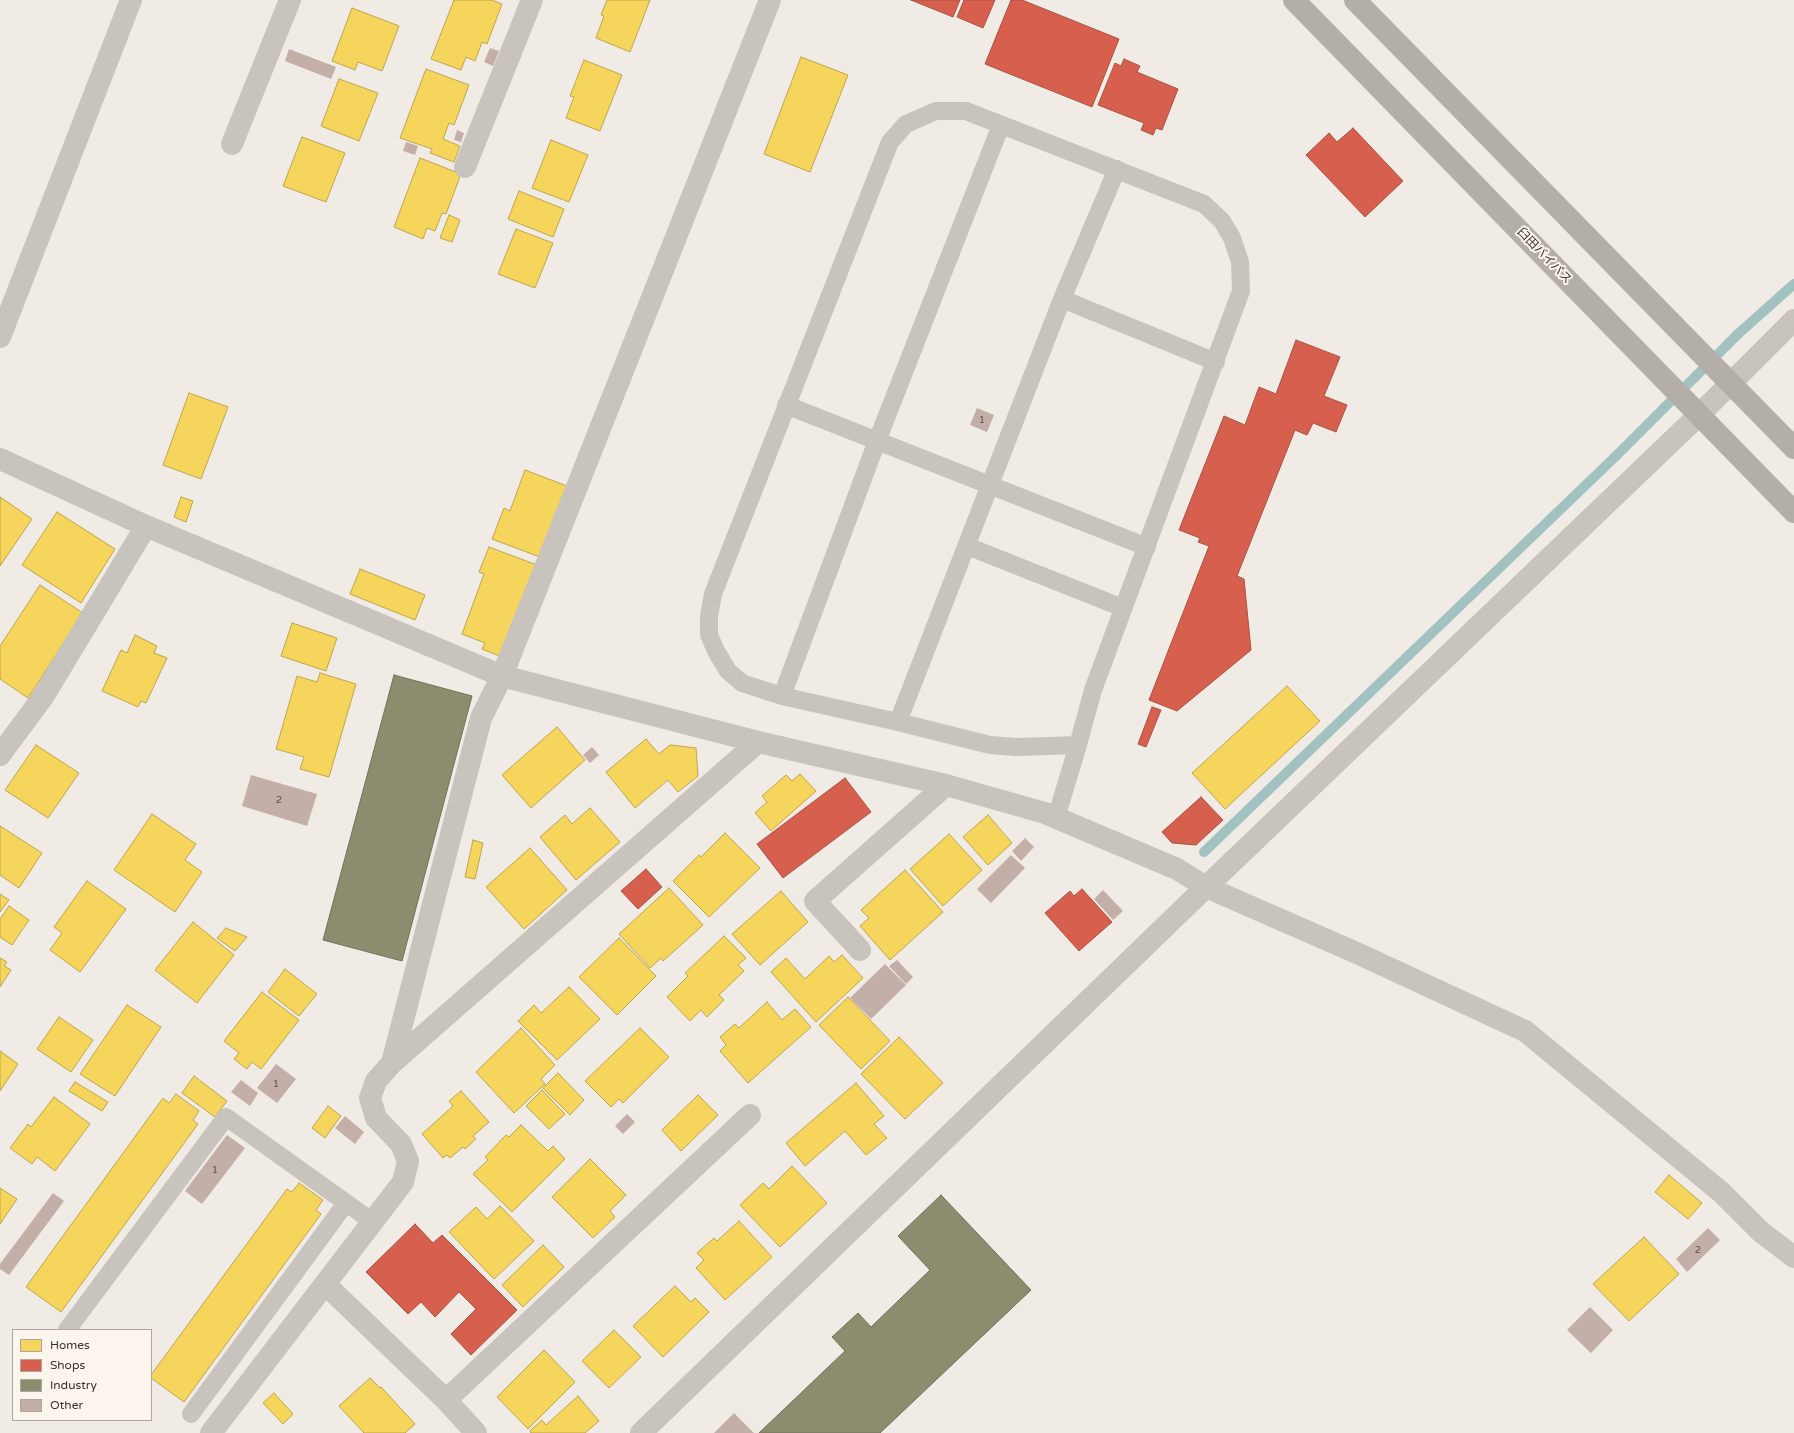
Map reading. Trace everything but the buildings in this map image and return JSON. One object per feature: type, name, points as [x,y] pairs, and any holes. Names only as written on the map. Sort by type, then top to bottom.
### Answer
[{"type":"highway","name":"臼田バイパス","points":[[1294,0],[1700,414],[1794,512]]},
{"type":"highway","points":[[1355,0],[1732,383],[1794,448]]},
{"type":"street","points":[[0,338],[131,0]]},
{"type":"street","points":[[232,144],[290,0]]},
{"type":"street","points":[[465,167],[532,0]]},
{"type":"street","points":[[392,1062],[481,718],[502,676],[770,0]]},
{"type":"street","points":[[641,1433],[1206,887],[1700,414],[1794,320]]},
{"type":"street","points":[[0,459],[146,526],[502,676],[758,742],[946,785],[1045,813],[1177,869],[1206,887],[1359,954],[1525,1030],[1721,1192],[1761,1232],[1794,1257]]},
{"type":"street","points":[[0,755],[43,697],[146,526]]},
{"type":"street","points":[[211,1433],[403,1182],[408,1161],[401,1144],[376,1118],[370,1098],[376,1081],[392,1062],[758,742]]},
{"type":"street","points":[[860,950],[815,901],[946,785]]},
{"type":"street","points":[[446,1400],[750,1115]]},
{"type":"street","points":[[325,1284],[446,1400],[476,1433]]},
{"type":"lane","points":[[1056,818],[1078,745],[1093,690],[1216,362],[1241,291],[1240,262],[1232,238],[1222,221],[1204,204],[966,111],[936,111],[906,124],[890,142],[713,594],[709,616],[709,635],[716,651],[728,671],[742,683],[782,696],[898,722],[990,745],[1016,747],[1078,745]]},
{"type":"lane","points":[[782,696],[877,441],[1001,124]]},
{"type":"lane","points":[[898,722],[991,486],[1062,299],[1117,169]]},
{"type":"lane","points":[[1062,299],[1216,362]]},
{"type":"lane","points":[[786,405],[1147,547]]},
{"type":"lane","points":[[967,546],[1123,608]]},
{"type":"lane","points":[[69,1329],[226,1117],[373,1222]]},
{"type":"lane","points":[[191,1414],[346,1203]]},
{"type":"waterway","points":[[1204,852],[1617,455],[1738,334],[1794,284]]}]
